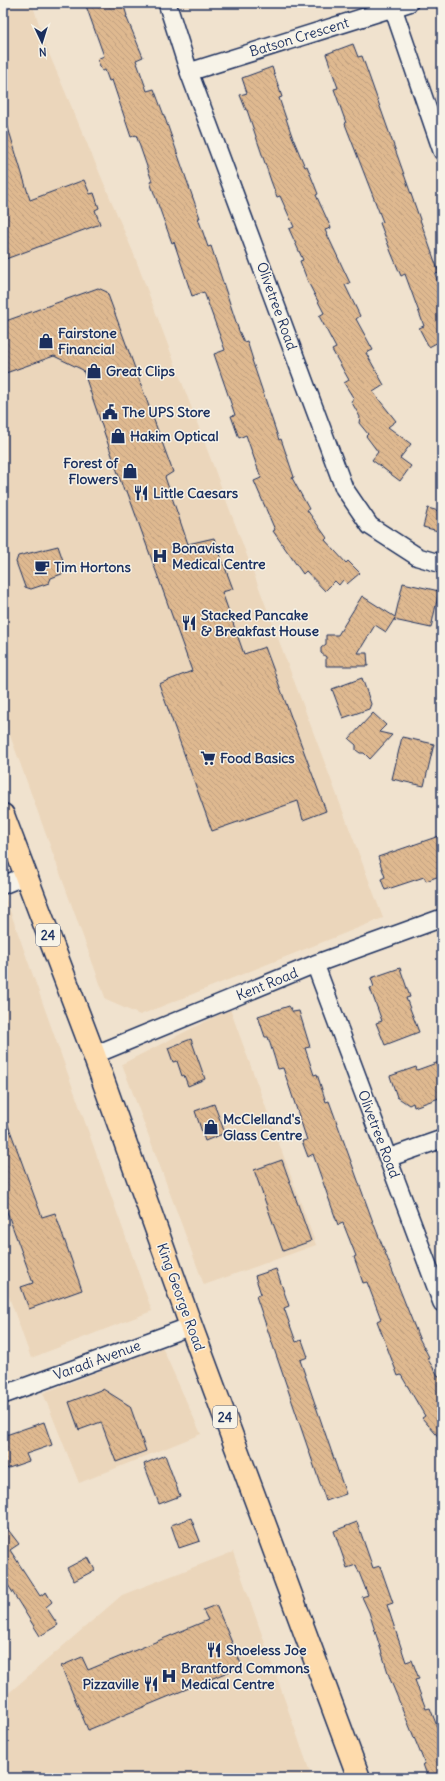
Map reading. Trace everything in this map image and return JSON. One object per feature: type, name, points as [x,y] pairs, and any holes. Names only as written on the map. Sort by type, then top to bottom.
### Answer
[{"type":"main road","name":"King George Road","points":[[3,815],[94,1055],[191,1326],[359,1778]]},
{"type":"street","name":"Olivetree Road","points":[[167,3],[189,72],[344,488],[370,526],[418,557],[442,564]]},
{"type":"street","name":"Batson Crescent","points":[[189,72],[401,5]]},
{"type":"street","points":[[401,5],[442,151]]},
{"type":"street","points":[[3,885],[25,876]]},
{"type":"street","name":"Kent Road","points":[[94,1055],[315,964],[442,918]]},
{"type":"street","name":"Olivetree Road","points":[[315,964],[442,1303]]},
{"type":"street","points":[[388,1158],[442,1139]]},
{"type":"street","name":"Varadi Avenue","points":[[3,1394],[191,1326]]},
{"type":"shaded area","points":[[3,3],[32,3],[47,49],[133,252],[383,918],[140,1015],[106,1000],[3,716]]},
{"type":"shaded area","points":[[3,891],[152,1311],[31,1358],[3,1280]]},
{"type":"shaded area","points":[[230,1009],[316,1245],[204,1285],[122,1064]]},
{"type":"shaded area","points":[[162,1347],[201,1434],[79,1483],[43,1393]]},
{"type":"shaded area","points":[[233,1552],[312,1778],[3,1778],[3,1698],[122,1595]]},
{"type":"building","points":[[85,3],[123,3],[126,16],[143,57],[136,60],[147,91],[154,89],[165,118],[200,218],[198,218],[208,247],[211,246],[239,331],[244,342],[247,341],[279,440],[281,439],[294,477],[292,478],[309,509],[307,510],[327,538],[325,540],[346,563],[348,561],[360,573],[347,584],[343,580],[339,585],[335,581],[325,591],[306,571],[303,574],[273,531],[275,530],[254,481],[261,478],[246,435],[239,438],[231,416],[235,415],[214,354],[225,350],[204,292],[192,296],[174,242],[172,243],[150,182],[152,181],[136,135],[131,137],[112,80],[109,81],[105,70],[102,71],[97,59],[104,56]]},
{"type":"building","points":[[353,44],[358,57],[362,56],[439,273],[435,274],[442,293],[442,340],[429,347],[419,328],[424,326],[405,274],[401,276],[380,223],[383,222],[345,124],[346,123],[334,89],[338,88],[326,54]]},
{"type":"building","points":[[272,67],[282,97],[279,98],[292,136],[305,167],[307,166],[318,194],[316,195],[331,228],[325,230],[350,283],[345,285],[360,316],[356,319],[373,350],[366,353],[384,385],[373,392],[396,421],[388,427],[411,444],[400,458],[411,466],[400,481],[372,460],[378,452],[366,436],[368,434],[359,423],[360,417],[351,401],[354,399],[344,383],[349,380],[332,350],[336,348],[319,316],[324,313],[308,282],[300,261],[303,260],[289,229],[294,227],[280,196],[277,197],[247,110],[240,95],[247,93],[242,78]]},
{"type":"building","points":[[3,121],[6,121],[30,200],[84,180],[90,194],[94,193],[99,208],[95,210],[100,224],[3,260]]},
{"type":"building","points":[[98,288],[107,292],[173,472],[165,477],[188,544],[214,538],[233,589],[222,592],[244,654],[265,647],[326,811],[303,820],[298,801],[212,831],[159,684],[192,671],[127,491],[124,491],[83,370],[54,356],[3,374],[3,322]]},
{"type":"building","points":[[428,508],[442,512],[442,532],[423,527]]},
{"type":"building","name":"Tim Hortons","points":[[58,546],[67,572],[51,578],[49,583],[31,589],[25,587],[16,562],[18,556]]},
{"type":"building","points":[[403,583],[439,591],[431,628],[394,620],[395,618],[386,632],[375,625],[358,653],[367,653],[368,666],[326,666],[326,657],[321,653],[321,648],[326,644],[326,635],[338,635],[362,596],[395,617]]},
{"type":"building","points":[[362,678],[371,704],[369,709],[343,718],[332,689]]},
{"type":"building","points":[[373,713],[386,725],[379,732],[392,735],[370,759],[364,753],[360,753],[356,750],[356,745],[349,739]]},
{"type":"building","points":[[402,737],[434,744],[424,786],[392,779]]},
{"type":"building","points":[[442,835],[442,875],[426,881],[424,877],[385,890],[381,879],[385,877],[378,857]]},
{"type":"building","points":[[400,968],[410,997],[406,998],[419,1032],[385,1045],[376,1023],[382,1021],[370,988],[374,987],[371,978]]},
{"type":"building","points":[[289,1006],[293,1012],[299,1011],[310,1047],[305,1048],[314,1075],[317,1074],[326,1102],[329,1101],[373,1222],[419,1338],[429,1357],[427,1358],[442,1382],[442,1441],[422,1418],[425,1416],[401,1375],[398,1376],[377,1321],[381,1319],[367,1282],[363,1283],[354,1257],[356,1256],[343,1223],[338,1225],[313,1154],[308,1157],[302,1141],[307,1140],[283,1068],[278,1069],[268,1037],[265,1037],[258,1016]]},
{"type":"building","points":[[191,1039],[205,1079],[188,1086],[184,1075],[182,1076],[177,1061],[173,1062],[168,1048]]},
{"type":"building","points":[[442,1061],[442,1097],[414,1107],[413,1103],[409,1105],[397,1097],[390,1076],[416,1067],[417,1070]]},
{"type":"building","points":[[214,1104],[225,1133],[205,1141],[195,1111]]},
{"type":"building","points":[[4,1114],[42,1217],[55,1213],[82,1290],[29,1309],[21,1287],[33,1283],[6,1209],[3,1210]]},
{"type":"building","points":[[282,1160],[311,1241],[283,1251],[254,1170]]},
{"type":"building","points":[[276,1269],[289,1306],[284,1308],[296,1342],[302,1340],[308,1357],[300,1360],[346,1494],[326,1501],[256,1296],[261,1294],[255,1276]]},
{"type":"building","points":[[103,1389],[130,1406],[146,1451],[116,1462],[101,1422],[79,1430],[69,1402]]},
{"type":"building","points":[[44,1422],[52,1445],[26,1454],[29,1461],[3,1470],[3,1436]]},
{"type":"building","points":[[165,1455],[180,1496],[159,1504],[144,1464]]},
{"type":"building","points":[[191,1518],[200,1541],[179,1548],[171,1525]]},
{"type":"building","points":[[357,1522],[373,1568],[380,1566],[393,1603],[387,1605],[406,1662],[412,1660],[419,1679],[415,1680],[426,1709],[430,1708],[442,1739],[442,1778],[428,1778],[423,1764],[425,1764],[390,1679],[369,1612],[362,1597],[368,1595],[356,1565],[347,1568],[334,1531]]},
{"type":"building","points":[[3,1523],[19,1544],[10,1550],[40,1596],[46,1592],[52,1602],[46,1607],[58,1625],[40,1636],[3,1577]]},
{"type":"building","points":[[88,1557],[95,1570],[74,1581],[67,1568]]},
{"type":"building","points":[[216,1605],[242,1666],[88,1730],[61,1666],[82,1657],[88,1670],[208,1620],[203,1610]]},
{"type":"place","name":"Fairstone Financial","points":[[46,341]]},
{"type":"place","name":"Great Clips","points":[[94,371]]},
{"type":"place","name":"The UPS Store","points":[[110,412]]},
{"type":"place","name":"Hakim Optical","points":[[118,436]]},
{"type":"place","name":"Forest of Flowers","points":[[130,471]]},
{"type":"place","name":"Little Caesars","points":[[141,493]]},
{"type":"place","name":"Bonavista Medical Centre","points":[[160,556]]},
{"type":"place","name":"Tim Hortons","points":[[42,567]]},
{"type":"place","name":"Stacked Pancake & Breakfast House","points":[[189,623]]},
{"type":"place","name":"Food Basics","points":[[208,758]]},
{"type":"place","name":"McClelland's Glass Centre","points":[[211,1127]]},
{"type":"place","name":"Shoeless Joe","points":[[214,1650]]},
{"type":"place","name":"Brantford Commons Medical Centre","points":[[169,1676]]},
{"type":"place","name":"Pizzaville","points":[[151,1684]]}]
